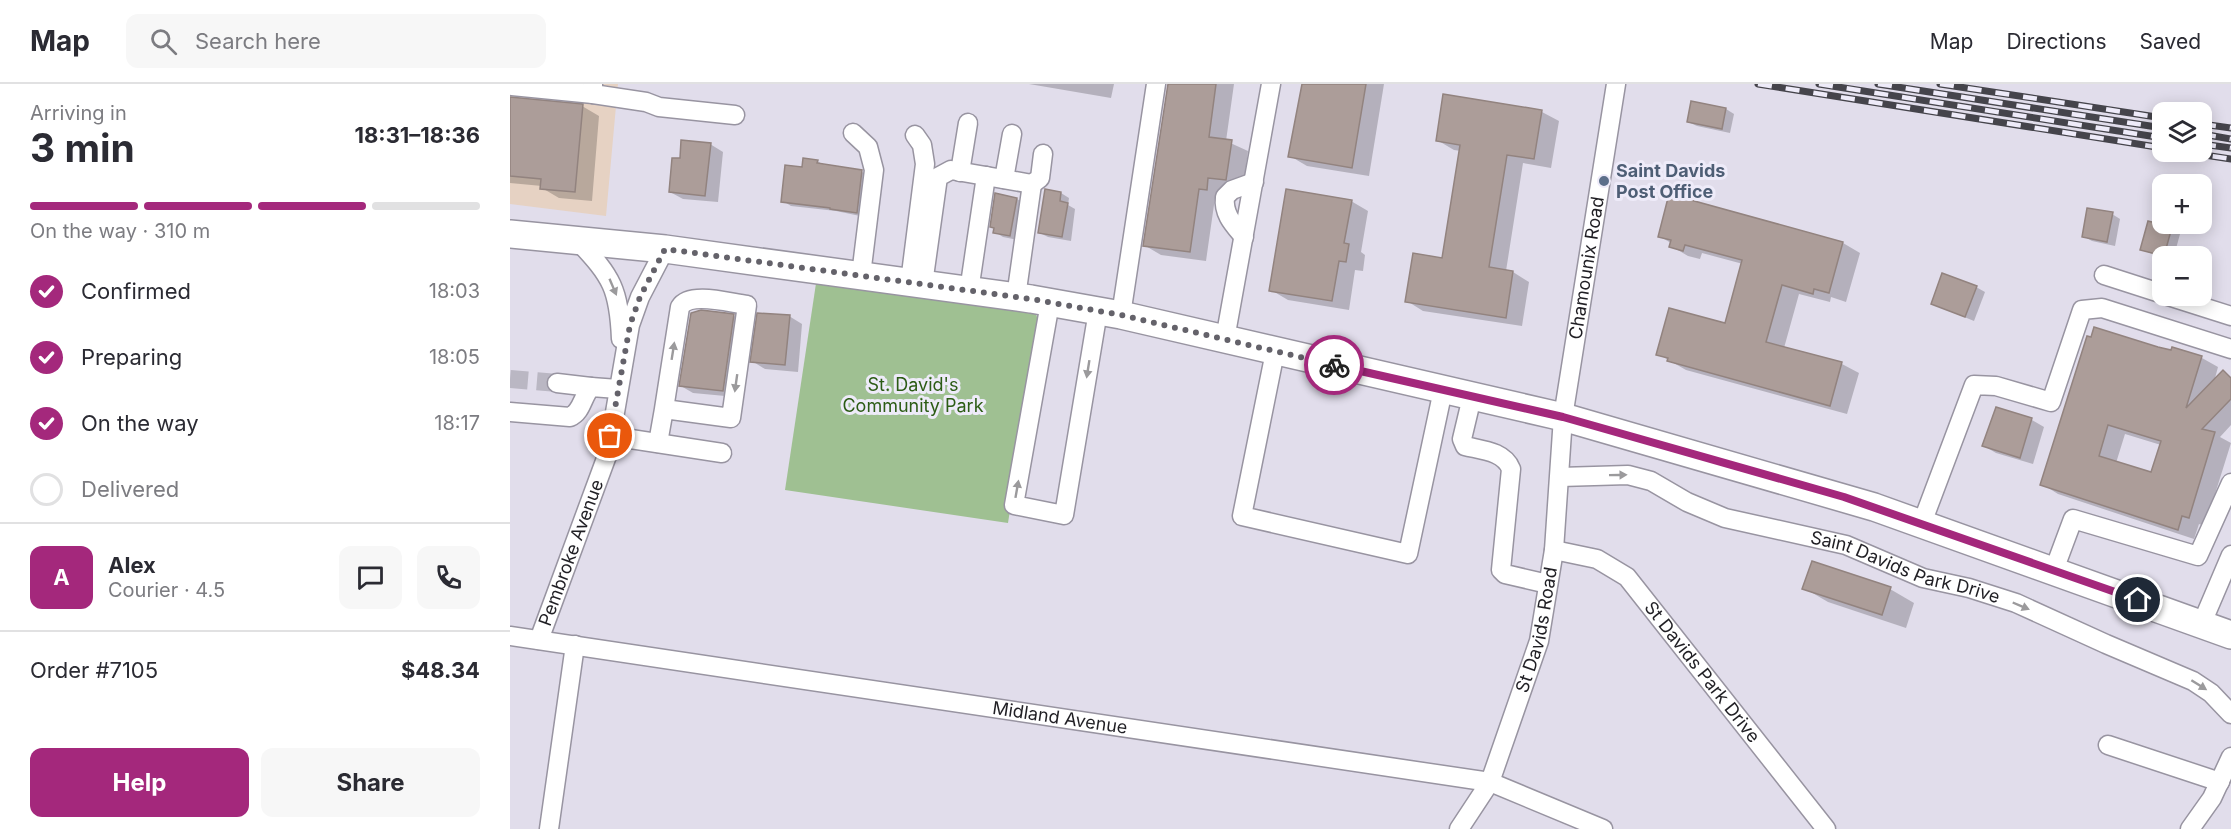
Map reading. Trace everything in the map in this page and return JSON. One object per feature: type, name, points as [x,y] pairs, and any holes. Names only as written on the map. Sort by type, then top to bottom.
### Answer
[{"type":"highway","points":[[510,234],[665,249],[1016,297],[1109,313],[1563,417],[1844,497],[2231,635]]},
{"type":"street","points":[[513,84],[512,86],[593,89],[659,107],[735,115]]},
{"type":"street","points":[[1050,303],[1014,505],[1064,515],[1109,313],[1156,84]]},
{"type":"street","points":[[1225,339],[1271,84]]},
{"type":"street","name":"Chamounix Road","points":[[1563,417],[1616,84]]},
{"type":"street","points":[[960,172],[968,123]]},
{"type":"street","points":[[853,133],[868,147],[874,170],[861,275]]},
{"type":"street","points":[[1004,179],[1012,134]]},
{"type":"street","points":[[915,135],[922,145],[925,164],[917,283]]},
{"type":"street","points":[[1016,297],[1032,184],[1040,178],[1043,154]]},
{"type":"street","points":[[917,283],[939,177],[951,170],[1032,184]]},
{"type":"street","points":[[969,291],[986,176]]},
{"type":"street","points":[[1244,237],[1231,222],[1224,208],[1225,197],[1232,189],[1254,182]]},
{"type":"street","name":"Pembroke Avenue","points":[[578,241],[601,265],[615,289],[620,308],[622,361]]},
{"type":"street","name":"Pembroke Avenue","points":[[539,640],[608,453],[630,325],[640,297],[665,249]]},
{"type":"street","points":[[2104,274],[2152,290]]},
{"type":"street","points":[[658,443],[680,307],[684,301],[694,298],[747,305],[732,418],[664,409]]},
{"type":"street","points":[[2200,306],[2231,316]]},
{"type":"street","points":[[1922,524],[1974,385],[1996,386],[2051,402],[2082,309],[2102,308],[2231,349]]},
{"type":"street","points":[[1275,352],[1242,516],[1408,554],[1443,390]]},
{"type":"street","points":[[557,383],[618,389]]},
{"type":"street","points":[[510,412],[570,417],[575,415],[582,399],[591,387]]},
{"type":"street","points":[[1472,397],[1462,439],[1464,446],[1503,456],[1511,469],[1501,570],[1505,574],[1548,584]]},
{"type":"street","name":"St Davids Road","points":[[1459,829],[1490,782],[1539,641],[1554,550],[1563,417]]},
{"type":"street","points":[[610,436],[722,453]]},
{"type":"street","name":"Saint Davids Park Drive","points":[[1560,477],[1628,475],[1652,481],[1725,518],[1846,545],[1923,578],[1969,588],[2016,603],[2193,681],[2211,693],[2231,714]]},
{"type":"street","points":[[2054,570],[2073,519],[2198,556],[2231,483]]},
{"type":"street","name":"St Davids Park Drive","points":[[1554,550],[1597,559],[1627,577],[1826,829]]},
{"type":"street","points":[[2202,623],[2231,555]]},
{"type":"street","name":"Midland Avenue","points":[[510,636],[1490,782],[1603,829]]},
{"type":"street","name":"Pembroke Avenue","points":[[549,829],[575,645]]},
{"type":"street","points":[[2108,745],[2220,782]]},
{"type":"street","points":[[2190,829],[2212,798],[2231,758]]},
{"type":"shaded area","points":[[510,84],[618,84],[606,216],[510,204]]},
{"type":"green space","name":"St. David's Community Park","points":[[818,270],[1031,299],[1039,323],[1008,523],[785,490]]},
{"type":"building","points":[[1168,84],[1216,84],[1209,137],[1232,140],[1226,180],[1208,178],[1207,190],[1199,189],[1190,252],[1143,246]]},
{"type":"building","points":[[1302,84],[1366,84],[1352,168],[1288,157]]},
{"type":"building","points":[[1443,94],[1542,110],[1534,159],[1507,155],[1489,267],[1513,271],[1506,318],[1405,302],[1413,253],[1442,258],[1460,145],[1436,141]]},
{"type":"building","points":[[510,97],[583,104],[575,192],[540,189],[541,179],[510,176]]},
{"type":"building","points":[[1691,101],[1726,108],[1722,129],[1687,122]]},
{"type":"building","points":[[681,140],[711,143],[705,196],[669,192],[672,158],[680,158]]},
{"type":"building","points":[[803,158],[818,160],[817,163],[862,170],[857,213],[781,202],[785,165],[802,167]]},
{"type":"building","points":[[1045,189],[1061,192],[1060,201],[1068,203],[1062,237],[1038,233]]},
{"type":"building","points":[[1286,189],[1352,200],[1344,243],[1349,244],[1346,262],[1339,261],[1332,301],[1269,291]]},
{"type":"building","points":[[995,193],[1017,198],[1010,236],[993,233],[994,228],[990,227]]},
{"type":"building","points":[[1669,194],[1843,242],[1829,293],[1814,289],[1813,294],[1782,285],[1766,342],[1842,362],[1830,406],[1667,361],[1668,358],[1656,355],[1669,308],[1725,323],[1742,260],[1685,245],[1683,251],[1669,247],[1671,240],[1658,237]]},
{"type":"building","points":[[2087,208],[2113,212],[2107,242],[2082,237]]},
{"type":"building","points":[[2148,221],[2152,222],[2152,234],[2170,234],[2167,246],[2152,246],[2152,253],[2140,250]]},
{"type":"building","points":[[1942,273],[1977,286],[1965,317],[1931,304]]},
{"type":"building","points":[[701,310],[734,314],[723,391],[679,386],[691,313]]},
{"type":"building","points":[[757,313],[790,315],[785,365],[750,362]]},
{"type":"building","points":[[2094,327],[2158,347],[2171,350],[2172,347],[2202,356],[2186,408],[2223,370],[2231,378],[2231,399],[2202,429],[2215,432],[2189,518],[2182,516],[2178,530],[2040,485],[2087,336],[2091,337]],"holes":[[[2108,425],[2161,441],[2151,472],[2099,456]]]},
{"type":"building","points":[[1996,407],[2032,418],[2020,458],[1982,446]]},
{"type":"building","points":[[1812,561],[1891,587],[1882,615],[1802,589]]},
{"type":"tunnel","points":[[510,379],[557,383]]},
{"type":"railway","points":[[1758,84],[2152,146]]},
{"type":"railway","points":[[1819,84],[2152,136]]},
{"type":"railway","points":[[1878,84],[2152,126]]},
{"type":"railway","points":[[1940,84],[2152,116]]},
{"type":"railway","points":[[2212,125],[2231,128]]},
{"type":"railway","points":[[2212,136],[2231,139]]},
{"type":"railway","points":[[2212,145],[2231,148]]},
{"type":"railway","points":[[2212,156],[2231,159]]},
{"type":"way so far","points":[[610,436],[630,325],[640,297],[665,249],[1031,299],[1121,315],[1334,365]]},
{"type":"place","name":"Saint Davids Post Office","points":[[1604,181]]},
{"type":"route","points":[[1334,365],[1563,417],[1844,497],[2138,600]]}]
